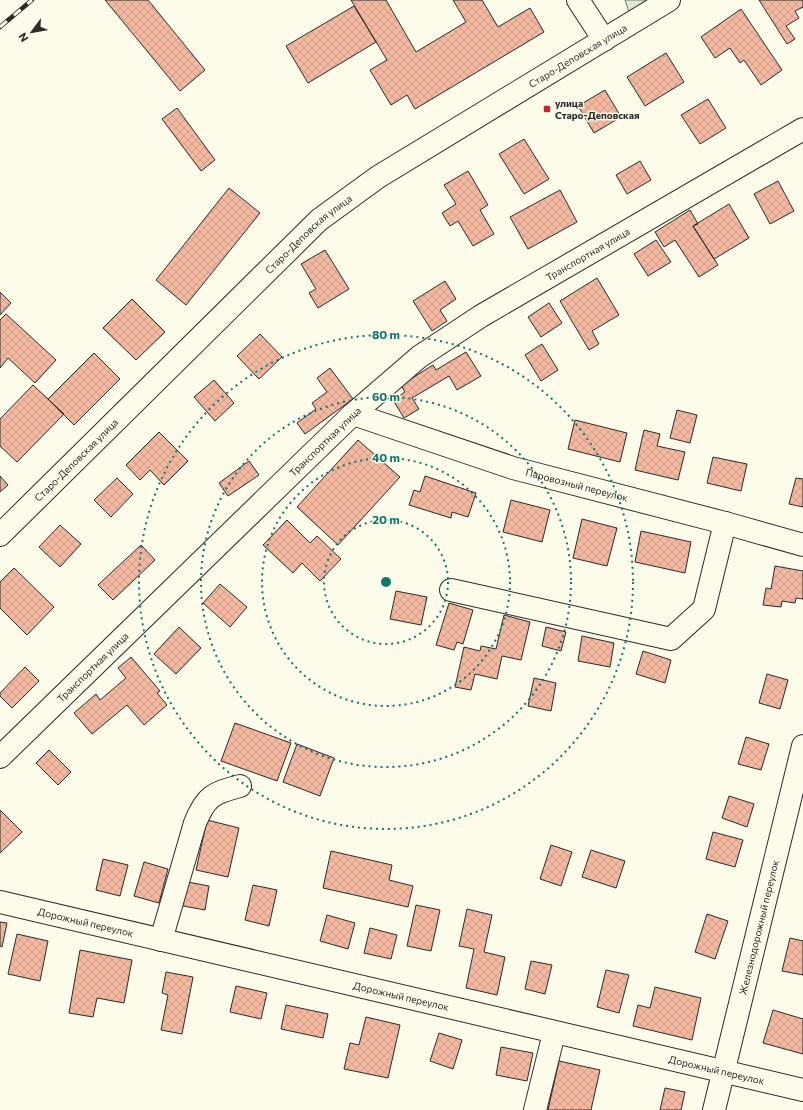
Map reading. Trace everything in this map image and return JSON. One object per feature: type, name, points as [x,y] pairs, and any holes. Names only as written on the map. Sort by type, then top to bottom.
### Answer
[{"type":"street","points":[[578,0],[604,40]]},
{"type":"street","name":"Старо-Деповская улица","points":[[0,535],[319,220],[378,177],[670,0]]},
{"type":"street","name":"Транспортная улица","points":[[0,757],[353,414],[418,358],[481,316],[803,129]]},
{"type":"street","name":"Паровозный переулок","points":[[353,414],[513,468],[725,523],[803,545]]},
{"type":"street","points":[[451,590],[672,639],[704,609],[725,523]]},
{"type":"street","name":"Железнодорожный переулок","points":[[714,1110],[803,746]]},
{"type":"street","points":[[160,940],[195,823],[201,810],[210,796],[224,790],[240,786]]},
{"type":"street","name":"Дорожный переулок","points":[[0,902],[554,1033],[803,1090]]},
{"type":"street","points":[[535,1110],[554,1033]]},
{"type":"green space","points":[[625,0],[648,0],[629,12]]},
{"type":"building","points":[[105,0],[148,0],[205,70],[180,91]]},
{"type":"building","points":[[351,0],[386,0],[416,52],[466,22],[453,0],[482,0],[498,27],[530,8],[544,32],[415,109],[407,95],[391,105],[370,70],[387,60]]},
{"type":"building","points":[[759,0],[803,0],[803,7],[795,11],[799,18],[786,26],[795,39],[787,44]]},
{"type":"building","points":[[354,6],[376,42],[308,83],[286,46]]},
{"type":"building","points":[[741,9],[782,70],[761,85],[744,60],[740,63],[730,48],[715,58],[701,37]]},
{"type":"building","points":[[666,53],[684,82],[645,106],[627,77]]},
{"type":"building","points":[[605,90],[621,117],[594,133],[578,106]]},
{"type":"building","points":[[708,99],[726,128],[700,144],[681,115]]},
{"type":"building","points":[[177,108],[215,160],[201,171],[162,119]]},
{"type":"building","points":[[524,139],[549,179],[524,194],[499,154]]},
{"type":"building","points":[[640,161],[651,180],[627,194],[616,175]]},
{"type":"building","points":[[468,171],[488,205],[480,210],[494,234],[473,246],[458,221],[450,226],[442,213],[456,204],[444,185]]},
{"type":"building","points":[[778,181],[794,211],[770,224],[754,194]]},
{"type":"building","points":[[229,188],[260,213],[186,305],[156,280]]},
{"type":"building","points":[[560,190],[577,222],[528,249],[510,217]]},
{"type":"building","points":[[729,204],[749,238],[714,259],[693,226]]},
{"type":"building","points":[[690,210],[698,224],[693,226],[718,265],[699,277],[675,240],[664,247],[655,232]]},
{"type":"building","points":[[656,240],[671,262],[648,276],[634,254]]},
{"type":"building","points":[[325,250],[349,289],[318,308],[309,293],[316,289],[301,264]]},
{"type":"building","points":[[597,278],[619,315],[592,331],[599,344],[589,350],[560,301]]},
{"type":"building","points":[[445,281],[456,299],[440,310],[447,321],[432,331],[413,301]]},
{"type":"building","points":[[0,292],[11,303],[0,315]]},
{"type":"building","points":[[132,299],[165,332],[136,360],[103,328]]},
{"type":"building","points":[[549,303],[562,323],[541,337],[528,317]]},
{"type":"building","points":[[6,314],[56,360],[35,383],[8,358],[0,368],[0,320]]},
{"type":"building","points":[[260,334],[282,357],[259,379],[237,356]]},
{"type":"building","points":[[542,344],[558,370],[541,381],[525,355]]},
{"type":"building","points":[[466,352],[481,376],[457,390],[449,376],[412,398],[419,409],[404,418],[393,400],[405,392],[401,385],[433,365],[436,370]]},
{"type":"building","points":[[94,353],[120,379],[74,425],[48,399]]},
{"type":"building","points":[[330,368],[353,399],[305,434],[297,423],[316,409],[312,403],[327,392],[317,378]]},
{"type":"building","points":[[214,380],[234,403],[215,421],[194,397]]},
{"type":"building","points":[[33,385],[64,414],[17,462],[0,446],[0,419]]},
{"type":"building","points":[[677,410],[697,415],[690,443],[670,438]]},
{"type":"building","points":[[575,420],[627,433],[620,462],[568,449]]},
{"type":"building","points":[[644,430],[660,434],[657,446],[685,452],[678,480],[635,470]]},
{"type":"building","points":[[159,432],[188,461],[164,485],[150,470],[140,480],[126,465]]},
{"type":"building","points":[[358,440],[400,477],[338,545],[297,507]]},
{"type":"building","points":[[713,457],[747,464],[741,491],[707,483]]},
{"type":"building","points":[[249,461],[259,475],[228,496],[219,483]]},
{"type":"building","points":[[0,476],[8,485],[0,492]]},
{"type":"building","points":[[425,476],[476,493],[468,517],[452,512],[451,518],[409,505],[414,490],[420,492]]},
{"type":"building","points":[[117,478],[133,494],[111,517],[94,500]]},
{"type":"building","points":[[796,478],[803,479],[803,507],[789,504]]},
{"type":"building","points":[[511,500],[550,510],[542,542],[503,532]]},
{"type":"building","points":[[582,519],[617,528],[607,566],[573,558]]},
{"type":"building","points":[[287,520],[310,543],[317,536],[341,559],[320,581],[302,563],[293,573],[263,545]]},
{"type":"building","points":[[60,525],[81,544],[60,567],[39,547]]},
{"type":"building","points":[[641,531],[691,542],[685,573],[635,562]]},
{"type":"building","points":[[141,545],[155,560],[113,600],[98,585]]},
{"type":"building","points":[[775,566],[803,571],[803,599],[796,598],[795,603],[782,601],[781,607],[763,605],[766,588],[771,589]]},
{"type":"building","points":[[14,568],[54,607],[27,635],[0,608],[0,582]]},
{"type":"building","points":[[220,584],[247,607],[230,627],[203,603]]},
{"type":"building","points":[[396,591],[427,597],[421,625],[390,619]]},
{"type":"building","points":[[449,603],[473,610],[463,644],[457,642],[454,650],[436,645]]},
{"type":"building","points":[[504,615],[530,622],[521,660],[502,656],[497,679],[475,674],[471,690],[455,687],[464,647],[480,651],[481,646],[496,649]]},
{"type":"building","points":[[179,627],[201,648],[176,674],[154,654]]},
{"type":"building","points":[[546,627],[566,632],[561,651],[542,646]]},
{"type":"building","points":[[582,636],[614,643],[610,667],[578,661]]},
{"type":"building","points":[[643,651],[671,660],[665,683],[636,674]]},
{"type":"building","points":[[131,657],[160,691],[157,693],[167,705],[144,725],[127,705],[92,734],[74,713],[96,694],[100,700],[126,678],[118,668]]},
{"type":"building","points":[[25,667],[39,681],[12,708],[0,696],[0,693]]},
{"type":"building","points":[[767,674],[788,680],[780,709],[759,703]]},
{"type":"building","points":[[534,678],[556,683],[551,711],[528,706]]},
{"type":"building","points":[[235,723],[291,743],[277,781],[221,761]]},
{"type":"building","points":[[746,737],[769,744],[761,770],[738,764]]},
{"type":"building","points":[[297,744],[334,758],[320,796],[283,782]]},
{"type":"building","points":[[49,750],[71,772],[58,785],[36,763]]},
{"type":"building","points":[[729,796],[754,804],[747,827],[722,818]]},
{"type":"building","points":[[0,810],[22,832],[0,853]]},
{"type":"building","points":[[207,820],[239,828],[228,877],[196,870]]},
{"type":"building","points":[[713,832],[743,840],[735,867],[706,859]]},
{"type":"building","points":[[551,845],[572,852],[561,886],[540,879]]},
{"type":"building","points":[[591,850],[625,861],[616,888],[582,877]]},
{"type":"building","points":[[331,851],[392,865],[389,880],[413,886],[408,907],[323,888]]},
{"type":"building","points":[[103,859],[128,865],[120,896],[96,890]]},
{"type":"building","points":[[144,862],[168,869],[159,903],[134,896]]},
{"type":"building","points":[[182,881],[209,886],[205,910],[178,905]]},
{"type":"building","points":[[253,885],[277,890],[269,926],[245,920]]},
{"type":"building","points":[[416,905],[440,910],[431,951],[407,946]]},
{"type":"building","points":[[467,909],[492,915],[484,952],[505,957],[497,995],[466,988],[474,949],[459,946]]},
{"type":"building","points":[[707,914],[728,921],[715,959],[695,952]]},
{"type":"building","points":[[327,915],[355,923],[348,949],[320,941]]},
{"type":"building","points":[[0,922],[7,923],[2,947],[0,946]]},
{"type":"building","points":[[370,928],[397,935],[391,959],[364,953]]},
{"type":"building","points":[[17,934],[48,941],[40,981],[8,974]]},
{"type":"building","points":[[790,938],[803,941],[803,975],[782,971]]},
{"type":"building","points":[[80,950],[132,960],[124,1003],[97,998],[93,1017],[69,1013]]},
{"type":"building","points":[[531,961],[552,965],[545,994],[525,989]]},
{"type":"building","points":[[606,970],[629,975],[619,1013],[597,1007]]},
{"type":"building","points":[[166,972],[193,977],[182,1034],[161,1030],[168,995],[162,993]]},
{"type":"building","points":[[236,986],[267,993],[261,1019],[230,1012]]},
{"type":"building","points":[[655,987],[701,998],[692,1040],[633,1026],[638,1005],[650,1008]]},
{"type":"building","points":[[286,1005],[328,1014],[323,1038],[281,1029]]},
{"type":"building","points":[[773,1010],[803,1019],[803,1054],[763,1043]]},
{"type":"building","points":[[366,1017],[400,1025],[388,1078],[344,1069],[350,1043],[359,1045]]},
{"type":"building","points":[[439,1033],[462,1040],[453,1069],[430,1061]]},
{"type":"building","points":[[501,1047],[533,1053],[527,1081],[496,1075]]},
{"type":"building","points":[[559,1061],[600,1070],[591,1110],[548,1110]]},
{"type":"building","points":[[665,1088],[685,1092],[681,1110],[660,1110]]},
{"type":"railway","points":[[0,27],[32,0]]},
{"type":"place","name":"улица Старо-Деповская","points":[[547,109]]}]
